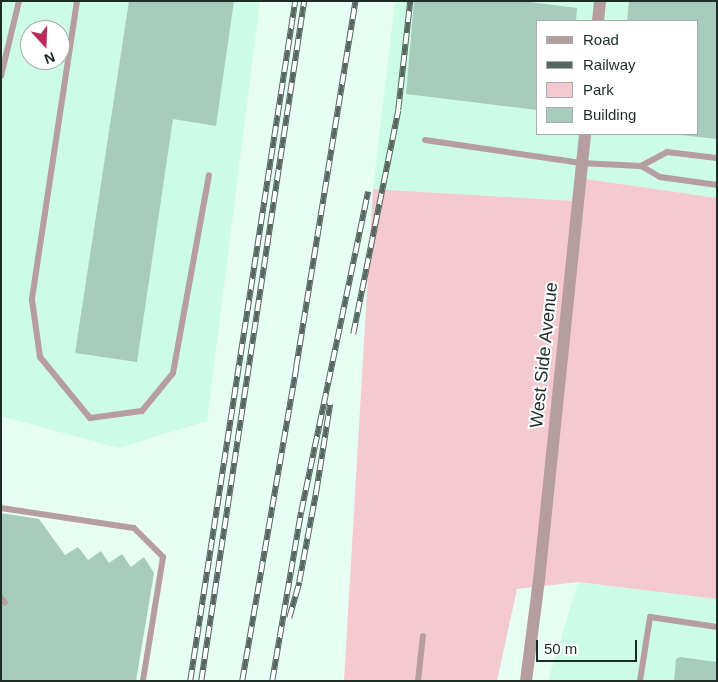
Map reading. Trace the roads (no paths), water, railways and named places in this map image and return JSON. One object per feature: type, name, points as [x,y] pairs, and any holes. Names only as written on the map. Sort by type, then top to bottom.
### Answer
[{"type":"street","points":[[598,20],[600,1]]},
{"type":"street","name":"West Side Avenue","points":[[526,681],[539,580],[585,135]]},
{"type":"lane","points":[[1,76],[19,1]]},
{"type":"lane","points":[[76,1],[32,300],[40,357],[90,418],[142,412],[173,372],[209,175]]},
{"type":"lane","points":[[425,140],[582,163],[641,166],[660,177],[717,184]]},
{"type":"lane","points":[[641,166],[668,152],[717,158]]},
{"type":"lane","points":[[1,508],[134,528],[163,557],[143,681]]},
{"type":"lane","points":[[640,681],[650,617],[717,627]]},
{"type":"lane","points":[[418,681],[423,636]]},
{"type":"railway","points":[[190,681],[295,1]]},
{"type":"railway","points":[[201,681],[304,1]]},
{"type":"railway","points":[[242,681],[296,367],[355,1]]},
{"type":"railway","points":[[353,334],[398,110],[410,1]]},
{"type":"railway","points":[[272,681],[301,512],[368,192]]},
{"type":"railway","points":[[289,618],[299,582],[330,404]]}]
